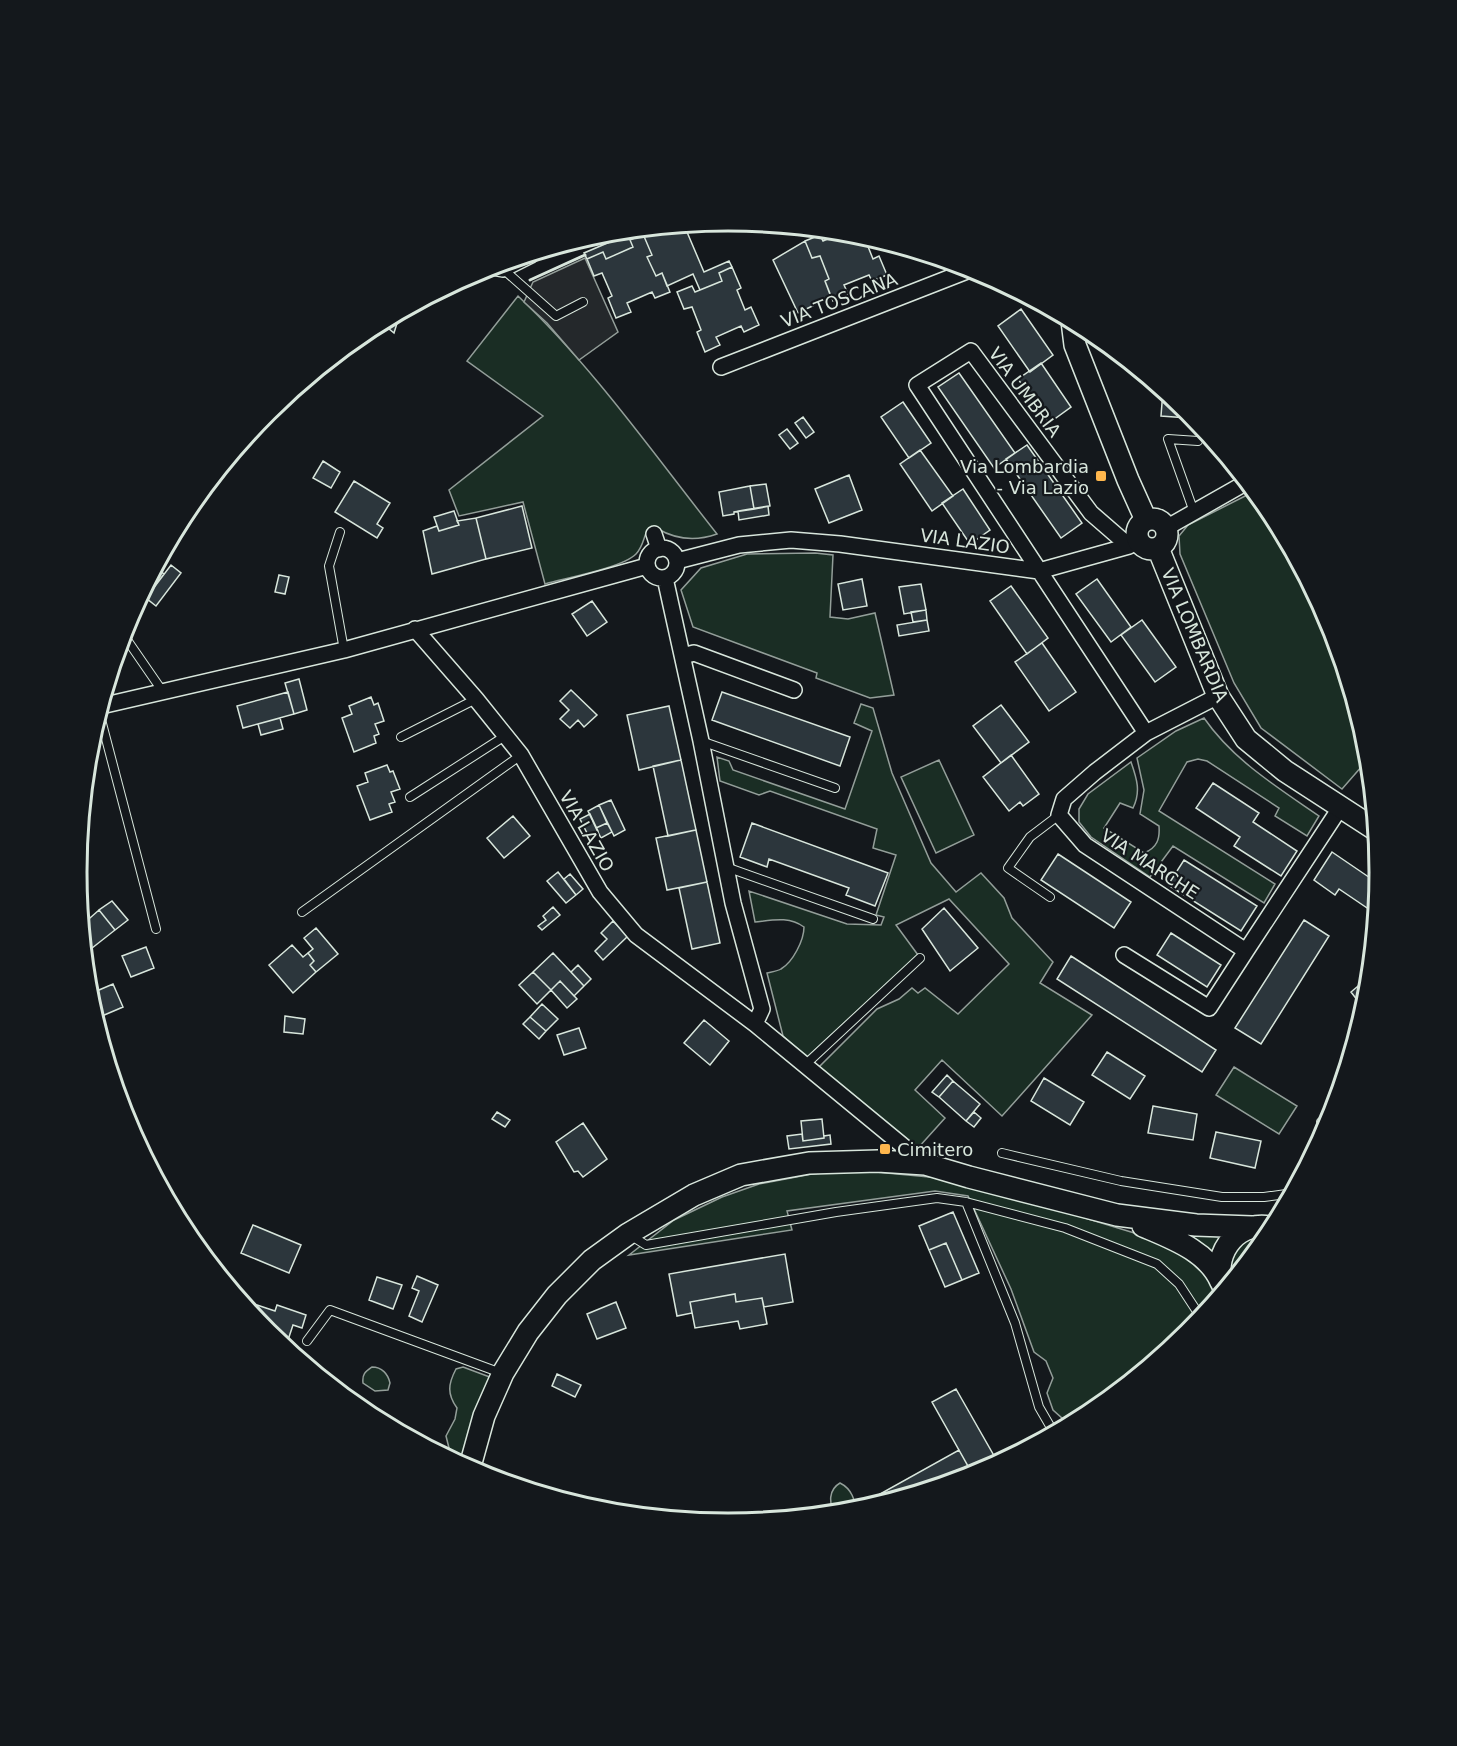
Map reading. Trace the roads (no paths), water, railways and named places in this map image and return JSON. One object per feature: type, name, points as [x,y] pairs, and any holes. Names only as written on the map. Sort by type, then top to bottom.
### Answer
[{"type":"main road","points":[[1073,333],[1075,345],[1146,520]]},
{"type":"main road","points":[[1158,519],[1166,528],[1166,540],[1158,548],[1147,549],[1133,543],[1137,529],[1146,520],[1158,519]]},
{"type":"main road","name":"VIA LOMBARDIA","points":[[1158,548],[1218,696],[1246,739],[1285,771],[1368,825]]},
{"type":"main road","points":[[472,1461],[484,1416],[503,1373],[528,1332],[557,1295],[592,1260],[628,1234],[694,1195],[741,1175],[809,1163],[878,1161],[925,1164],[1117,1215],[1196,1225],[1264,1226]]},
{"type":"main road","points":[[1117,1215],[1189,1247],[1216,1271],[1222,1283]]},
{"type":"main road","points":[[1222,1282],[1219,1268],[1228,1242],[1239,1232],[1263,1227]]},
{"type":"street","name":"VIA TOSCANA","points":[[721,367],[958,274]]},
{"type":"street","points":[[1067,329],[1075,345]]},
{"type":"street","name":"VIA UMBRIA","points":[[1133,543],[1091,513],[970,351],[917,385],[1146,733]]},
{"type":"street","points":[[1166,528],[1240,486]]},
{"type":"street","name":"VIA LAZIO","points":[[677,561],[739,545],[791,540],[840,544],[1039,571],[1133,543]]},
{"type":"street","points":[[657,541],[669,550],[677,561],[673,574],[665,578],[652,574],[647,566],[647,561],[657,541]]},
{"type":"street","points":[[110,704],[344,650],[647,566]]},
{"type":"street","points":[[665,578],[701,741],[733,903],[762,1009],[754,1024]]},
{"type":"street","name":"VIA LAZIO","points":[[415,629],[521,755],[600,892],[636,935],[754,1024],[925,1164]]},
{"type":"street","points":[[683,656],[694,653],[794,690]]},
{"type":"street","points":[[1059,815],[1064,800],[1095,772],[1146,733],[1218,696]]},
{"type":"street","points":[[1124,955],[1209,1008],[1340,808]]},
{"type":"street","name":"VIA MARCHE","points":[[1059,815],[1085,845],[1246,951]]},
{"type":"lane","points":[[503,273],[556,316],[583,302]]},
{"type":"lane","points":[[1194,512],[1168,439],[1198,441]]},
{"type":"lane","points":[[340,532],[329,566],[344,650]]},
{"type":"lane","points":[[130,644],[164,693]]},
{"type":"lane","points":[[401,737],[476,699]]},
{"type":"lane","points":[[104,729],[156,929]]},
{"type":"lane","points":[[410,797],[505,736]]},
{"type":"lane","points":[[701,741],[835,788]]},
{"type":"lane","points":[[302,912],[521,755]]},
{"type":"lane","points":[[1050,897],[1008,868],[1030,837],[1059,815]]},
{"type":"lane","points":[[726,867],[873,919]]},
{"type":"lane","points":[[805,1065],[920,958]]},
{"type":"lane","points":[[1002,1153],[1121,1181],[1222,1197],[1264,1197],[1284,1194]]},
{"type":"lane","points":[[628,1234],[646,1245],[825,1214],[937,1198],[966,1202],[1065,1228],[1157,1264],[1179,1284],[1197,1311]]},
{"type":"lane","points":[[966,1202],[1015,1323],[1039,1407],[1052,1427]]},
{"type":"lane","points":[[306,1341],[330,1310],[503,1373]]},
{"type":"place","name":"Via Lombardia - Via Lazio","points":[[1101,476]]},
{"type":"place","name":"Cimitero","points":[[885,1149]]}]
